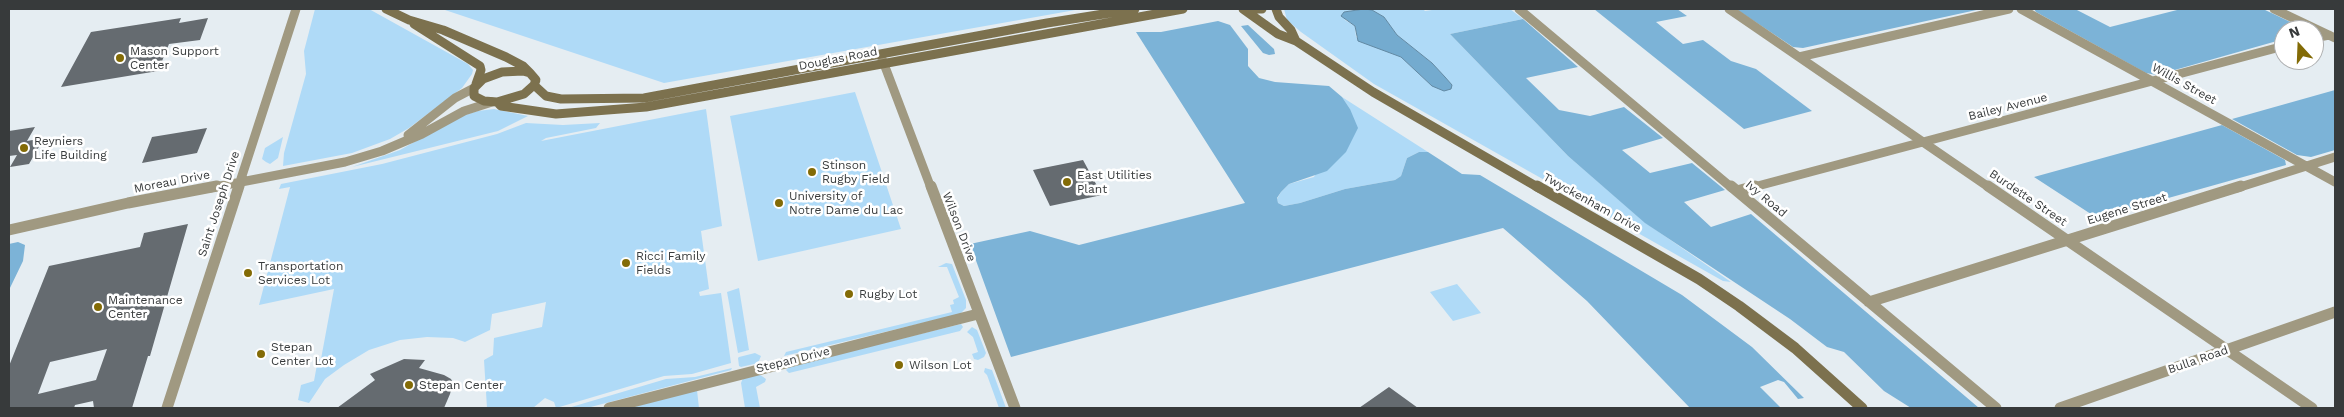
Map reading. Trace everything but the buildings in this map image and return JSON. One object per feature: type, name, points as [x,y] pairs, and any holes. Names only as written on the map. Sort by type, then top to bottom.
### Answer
[{"type":"street","name":"Saint Joseph Drive","points":[[167,408],[296,9]]},
{"type":"street","points":[[386,9],[409,20],[443,30],[506,57],[522,66],[536,80],[534,85],[516,98],[494,102]]},
{"type":"street","name":"Douglas Road","points":[[475,86],[474,96],[501,106],[542,113],[611,111],[686,100],[882,58],[1134,9]]},
{"type":"street","name":"Douglas Road","points":[[534,85],[546,96],[561,99],[644,98],[1183,9]]},
{"type":"street","name":"Twyckenham Drive","points":[[1243,9],[1278,34],[1296,41],[1381,97],[1699,279],[1795,348],[1862,408]]},
{"type":"street","points":[[1247,9],[1262,9]]},
{"type":"street","name":"Twyckenham Drive","points":[[1276,9],[1279,17],[1291,30],[1296,41]]},
{"type":"street","name":"Ivy Road","points":[[1519,9],[1996,408]]},
{"type":"street","name":"Burdette Street","points":[[1729,9],[2312,408]]},
{"type":"street","points":[[1799,57],[2009,9]]},
{"type":"street","name":"Willis Street","points":[[2021,9],[2335,182]]},
{"type":"street","points":[[2274,9],[2332,37]]},
{"type":"street","points":[[409,20],[430,36],[480,66],[481,70],[475,86]]},
{"type":"street","name":"Bailey Avenue","points":[[1737,191],[2274,49]]},
{"type":"street","name":"Wilson Drive","points":[[882,58],[1015,408]]},
{"type":"street","points":[[475,86],[483,79],[502,72],[523,71],[530,73]]},
{"type":"street","name":"Moreau Drive","points":[[398,144],[455,98],[475,86]]},
{"type":"street","name":"Moreau Drive","points":[[9,230],[128,203],[345,162],[398,144],[422,134],[459,113],[494,102]]},
{"type":"street","name":"Eugene Street","points":[[1869,302],[2335,157]]},
{"type":"street","name":"Bulla Road","points":[[2060,408],[2335,312]]},
{"type":"street","name":"Stepan Drive","points":[[609,408],[978,314]]},
{"type":"shaded area","points":[[315,9],[369,9],[468,64],[473,70],[472,74],[462,88],[409,128],[390,139],[352,153],[283,166],[284,153],[306,74],[304,51]]},
{"type":"shaded area","points":[[442,9],[1081,9],[664,83]]},
{"type":"shaded area","points":[[1284,9],[1359,9],[1344,12],[1345,20],[1355,26],[1356,37],[1401,57],[1432,86],[1452,85],[1432,63],[1397,35],[1384,17],[1372,10],[1364,9],[1423,9],[1425,11],[1439,9],[1510,9],[1523,19],[1450,34],[1568,156],[1646,223],[1731,282],[1723,281],[1606,215],[1604,212],[1606,210],[1596,204],[1587,204],[1374,84],[1301,32],[1287,20]]},
{"type":"shaded area","points":[[1364,9],[1372,10],[1384,17],[1397,35],[1432,63],[1452,85],[1451,89],[1444,91],[1432,86],[1401,57],[1358,41],[1355,26],[1341,16],[1344,12]]},
{"type":"shaded area","points":[[1594,9],[1677,9],[1687,16],[1656,22],[1683,44],[1703,40],[1731,61],[1756,69],[1812,111],[1744,129]]},
{"type":"shaded area","points":[[1736,9],[1981,9],[1803,48],[1793,47]]},
{"type":"shaded area","points":[[2034,9],[2075,9],[2110,27],[2181,9],[2263,9],[2286,20],[2274,20],[2274,42],[2157,75],[2146,73],[2036,12]]},
{"type":"shaded area","points":[[1523,19],[1578,67],[1526,78],[1559,110],[1590,116],[1624,107],[1663,138],[1622,150],[1650,173],[1692,163],[1725,190],[1684,202],[1711,227],[1751,214],[1979,408],[1911,408],[1884,391],[1844,352],[1827,347],[1790,319],[1645,223],[1568,156],[1450,34]]},
{"type":"shaded area","points":[[1218,21],[1230,25],[1248,49],[1248,66],[1259,78],[1275,82],[1329,86],[1342,97],[1350,109],[1358,128],[1346,152],[1327,171],[1289,184],[1277,198],[1278,203],[1284,206],[1300,203],[1345,189],[1395,180],[1401,176],[1407,158],[1419,152],[1428,152],[1462,174],[1480,175],[1682,295],[1752,347],[1804,398],[1798,399],[1784,382],[1778,380],[1760,387],[1781,408],[1690,408],[1587,301],[1503,228],[1011,357],[970,244],[1030,231],[1079,245],[1245,203],[1136,32],[1161,32]]},
{"type":"shaded area","points":[[1248,25],[1274,49],[1275,54],[1263,53],[1241,26]]},
{"type":"shaded area","points":[[2335,90],[2335,150],[2311,157],[2297,155],[2232,119]]},
{"type":"shaded area","name":"Stinson Rugby Field","points":[[855,92],[901,229],[758,261],[730,116]]},
{"type":"shaded area","points":[[1342,97],[1428,152],[1419,152],[1407,158],[1401,176],[1395,180],[1345,189],[1300,203],[1284,206],[1278,203],[1277,199],[1281,192],[1289,184],[1314,177],[1350,109]]},
{"type":"shaded area","points":[[494,109],[528,116],[498,131],[352,167],[400,150],[459,117],[478,111]]},
{"type":"shaded area","points":[[706,109],[722,226],[701,231],[709,289],[699,292],[700,296],[721,293],[731,363],[692,374],[664,376],[556,408],[554,402],[545,398],[533,408],[487,408],[484,360],[493,355],[494,338],[542,327],[546,302],[492,314],[490,330],[465,342],[453,338],[427,337],[400,340],[369,350],[325,379],[309,403],[298,400],[301,385],[314,381],[318,359],[321,359],[334,289],[259,305],[290,187],[279,189],[281,184],[382,164],[497,134],[526,123],[563,125],[600,123],[596,128],[546,138],[541,141]]},
{"type":"shaded area","points":[[2222,125],[2285,160],[2286,165],[2097,218],[2034,177]]},
{"type":"shaded area","points":[[283,137],[278,158],[270,164],[262,159],[265,148]]},
{"type":"shaded area","points":[[18,242],[25,245],[23,261],[9,290],[9,244]]},
{"type":"shaded area","points":[[946,263],[952,264],[966,300],[966,308],[960,314],[784,356],[786,352],[952,312],[950,305],[954,304],[953,300],[959,297],[947,267],[938,267]]},
{"type":"shaded area","points":[[1457,284],[1481,313],[1453,321],[1430,292]]},
{"type":"shaded area","points":[[739,288],[749,350],[738,353],[727,292]]},
{"type":"shaded area","points":[[961,324],[963,327],[960,331],[789,373],[786,370],[790,366]]},
{"type":"shaded area","points":[[972,327],[977,330],[986,353],[984,357],[978,360],[974,359],[972,354],[978,352],[973,337],[967,332]]},
{"type":"shaded area","points":[[755,353],[761,356],[758,363],[739,366],[739,357]]},
{"type":"shaded area","points":[[732,368],[731,370],[587,408],[568,408],[666,379],[695,377]]},
{"type":"shaded area","points":[[985,368],[992,370],[1006,408],[999,408],[987,375],[984,372]]},
{"type":"shaded area","points":[[759,374],[766,379],[765,382],[756,387],[760,408],[745,408],[741,383],[743,378]]},
{"type":"shaded area","points":[[697,390],[699,408],[629,408]]},
{"type":"place","name":"Mason Support Center","points":[[120,58]]},
{"type":"place","name":"Reyniers Life Building","points":[[24,148]]},
{"type":"place","name":"Stinson Rugby Field","points":[[812,172]]},
{"type":"place","name":"East Utilities Plant","points":[[1067,182]]},
{"type":"place","name":"University of Notre Dame du Lac","points":[[779,203]]},
{"type":"place","name":"Ricci Family Fields","points":[[626,263]]},
{"type":"place","name":"Transportation Services Lot","points":[[248,273]]},
{"type":"place","name":"Rugby Lot","points":[[849,294]]},
{"type":"place","name":"Maintenance Center","points":[[98,307]]},
{"type":"place","name":"Stepan Center Lot","points":[[261,354]]},
{"type":"place","name":"Wilson Lot","points":[[899,365]]},
{"type":"place","name":"Stepan Center","points":[[409,385]]}]
